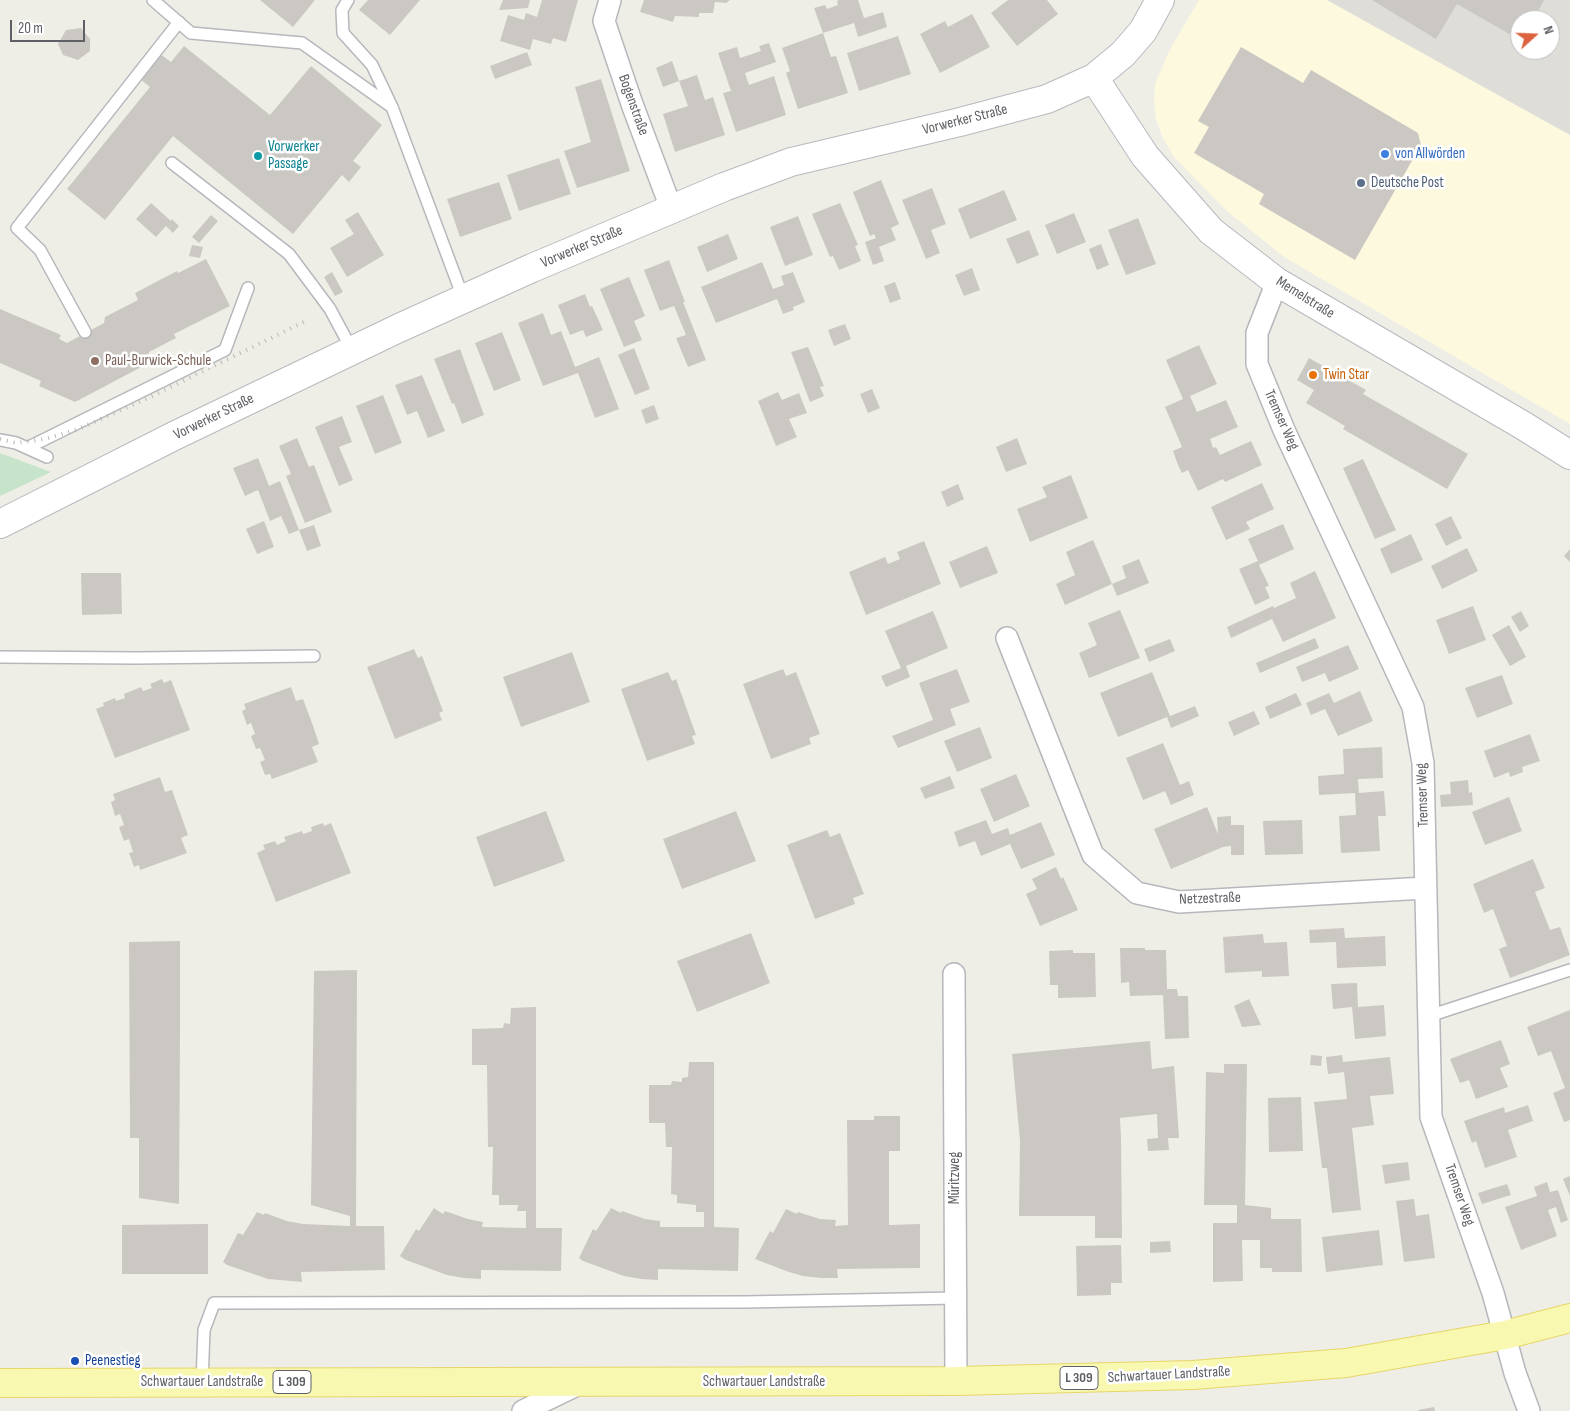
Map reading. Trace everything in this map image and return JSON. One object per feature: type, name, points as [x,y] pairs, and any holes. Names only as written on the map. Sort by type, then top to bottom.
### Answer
[{"type":"main road","name":"Schwartauer Landstraße","points":[[0,1382],[956,1381],[1194,1376],[1336,1364],[1504,1335],[1570,1318]]},
{"type":"street","name":"Bogenstraße","points":[[610,0],[604,21],[632,104],[671,208]]},
{"type":"street","name":"Vorwerker Straße","points":[[0,524],[176,435],[352,351],[671,208],[791,162],[1047,99],[1094,78],[1123,54],[1143,31],[1160,0]]},
{"type":"street","name":"Memelstraße","points":[[1094,78],[1145,156],[1211,231],[1277,282],[1524,426],[1570,455]]},
{"type":"street","name":"Tremser Weg","points":[[1277,282],[1257,333],[1257,364],[1284,430],[1413,708],[1423,763],[1431,1118],[1493,1293],[1515,1373],[1529,1411]]},
{"type":"street","name":"Netzestraße","points":[[1007,638],[1093,855],[1137,893],[1179,902],[1425,888]]},
{"type":"street","name":"Müritzweg","points":[[954,974],[956,1381]]},
{"type":"street","name":"Schwartauer Landstraße","points":[[523,1411],[584,1382]]},
{"type":"lane","points":[[152,0],[191,33],[302,43],[392,107]]},
{"type":"lane","points":[[348,0],[342,10],[343,32],[372,65],[392,107],[464,300]]},
{"type":"lane","points":[[85,332],[40,250],[17,228],[179,22]]},
{"type":"lane","points":[[172,163],[290,254],[330,309],[352,351]]},
{"type":"lane","points":[[27,448],[225,350],[248,288]]},
{"type":"lane","points":[[0,440],[27,448],[47,457]]},
{"type":"lane","points":[[0,657],[314,656]]},
{"type":"lane","points":[[1429,1016],[1570,970]]},
{"type":"lane","points":[[202,1382],[204,1330],[214,1303],[685,1302],[956,1298]]},
{"type":"shaded area","points":[[1199,0],[1327,0],[1570,135],[1570,424],[1284,257],[1227,211],[1173,156],[1162,136],[1156,119],[1154,102],[1155,84],[1169,51]]},
{"type":"shaded area","points":[[1327,0],[1570,0],[1570,135]]},
{"type":"green space","points":[[0,453],[51,472],[0,496]]},
{"type":"building","points":[[260,0],[315,0],[293,27]]},
{"type":"building","points":[[368,0],[420,0],[390,35],[359,10]]},
{"type":"building","points":[[503,0],[530,0],[528,8],[499,10]]},
{"type":"building","points":[[542,0],[578,0],[566,42],[553,38],[551,44],[533,39],[530,50],[500,41],[508,15],[524,20],[526,13],[537,17]]},
{"type":"building","points":[[644,0],[730,0],[726,3],[715,2],[713,13],[699,13],[699,17],[675,16],[673,22],[640,12]]},
{"type":"building","points":[[858,0],[864,18],[883,12],[887,27],[858,37],[854,23],[823,33],[814,8],[825,5],[827,9],[838,5],[837,1]]},
{"type":"building","points":[[1008,0],[1047,0],[1058,14],[1017,46],[991,13]]},
{"type":"building","points":[[1372,0],[1544,0],[1538,10],[1510,10],[1510,34],[1457,4],[1436,39]]},
{"type":"building","points":[[972,14],[990,47],[940,73],[920,34],[945,21],[948,27]]},
{"type":"building","points":[[81,28],[90,39],[90,51],[78,60],[63,55],[58,44],[66,30]]},
{"type":"building","points":[[823,33],[831,57],[836,56],[848,93],[798,109],[786,73],[790,71],[782,48]]},
{"type":"building","points":[[898,36],[911,74],[859,91],[847,53]]},
{"type":"building","points":[[769,43],[776,62],[745,73],[749,85],[774,76],[786,115],[736,132],[723,93],[731,91],[718,53],[737,47],[740,58],[761,51],[759,46]]},
{"type":"building","name":"Vorwerker Passage","points":[[184,46],[270,115],[311,66],[382,125],[353,161],[361,167],[349,182],[342,175],[293,234],[173,136],[105,220],[67,189],[150,87],[139,78],[160,54],[171,62]]},
{"type":"building","points":[[1241,47],[1303,83],[1311,70],[1418,133],[1421,145],[1355,260],[1259,204],[1264,194],[1194,153],[1209,127],[1198,121]]},
{"type":"building","points":[[527,52],[532,65],[495,79],[490,66]]},
{"type":"building","points":[[672,61],[679,81],[663,87],[656,68]]},
{"type":"building","points":[[697,75],[705,100],[713,97],[725,135],[675,152],[663,114],[688,106],[679,81]]},
{"type":"building","points":[[601,79],[630,171],[577,188],[564,151],[591,142],[575,87]]},
{"type":"building","points":[[559,158],[571,194],[519,211],[507,175]]},
{"type":"building","points":[[881,180],[899,224],[891,228],[896,240],[879,247],[884,261],[873,265],[865,242],[876,238],[874,234],[870,236],[853,192]]},
{"type":"building","points":[[499,182],[512,219],[460,237],[447,199]]},
{"type":"building","points":[[932,188],[946,224],[931,230],[940,253],[926,259],[902,200]]},
{"type":"building","points":[[1004,190],[1017,220],[970,239],[958,209]]},
{"type":"building","points":[[151,203],[179,226],[173,233],[166,226],[156,237],[136,219]]},
{"type":"building","points":[[840,203],[858,245],[855,246],[861,261],[839,270],[833,256],[830,257],[812,214]]},
{"type":"building","points":[[358,212],[384,255],[347,277],[330,248],[354,234],[345,220]]},
{"type":"building","points":[[1074,213],[1086,242],[1057,254],[1045,225]]},
{"type":"building","points":[[211,215],[218,221],[199,243],[192,237]]},
{"type":"building","points":[[798,216],[813,255],[785,266],[770,227]]},
{"type":"building","points":[[1138,218],[1156,264],[1126,275],[1108,230]]},
{"type":"building","points":[[1029,230],[1039,255],[1017,264],[1006,239]]},
{"type":"building","points":[[728,234],[738,259],[707,272],[697,247]]},
{"type":"building","points":[[1101,244],[1109,265],[1097,270],[1089,249]]},
{"type":"building","points":[[192,245],[203,247],[200,258],[189,256]]},
{"type":"building","points":[[206,259],[230,306],[174,334],[176,338],[149,352],[147,364],[75,402],[39,386],[41,381],[0,363],[0,309],[61,335],[59,339],[67,343],[104,323],[105,317],[138,300],[135,293],[177,271],[178,273]]},
{"type":"building","points":[[669,260],[706,360],[688,367],[676,338],[686,335],[674,306],[660,311],[644,270]]},
{"type":"building","points":[[762,262],[773,289],[784,285],[781,276],[793,272],[805,302],[793,307],[794,310],[783,314],[777,299],[716,323],[701,287]]},
{"type":"building","points":[[972,268],[980,290],[964,296],[955,275]]},
{"type":"building","points":[[332,272],[343,292],[335,296],[324,277]]},
{"type":"building","points":[[629,277],[645,316],[634,321],[642,340],[624,347],[600,289]]},
{"type":"building","points":[[895,282],[901,299],[890,303],[884,286]]},
{"type":"building","points":[[585,294],[603,330],[586,337],[583,330],[570,335],[558,305]]},
{"type":"building","points":[[543,313],[551,335],[561,331],[575,367],[599,357],[619,409],[595,418],[578,373],[543,386],[518,323]]},
{"type":"building","points":[[845,324],[851,339],[834,346],[828,330]]},
{"type":"building","points":[[502,332],[521,380],[494,391],[475,343]]},
{"type":"building","points":[[1199,345],[1217,384],[1190,396],[1197,412],[1226,400],[1238,427],[1210,439],[1213,448],[1216,447],[1220,455],[1251,441],[1262,465],[1225,482],[1223,479],[1198,491],[1188,470],[1182,473],[1178,465],[1173,451],[1182,447],[1165,407],[1183,399],[1166,360]]},
{"type":"building","points":[[808,347],[824,386],[820,387],[824,396],[810,402],[791,352]]},
{"type":"building","points":[[634,348],[650,389],[635,395],[618,355]]},
{"type":"building","points":[[460,349],[484,415],[462,424],[434,359]]},
{"type":"building","points":[[1309,358],[1366,390],[1363,394],[1468,454],[1447,489],[1343,429],[1345,426],[1306,403],[1314,390],[1297,380]]},
{"type":"building","points":[[422,375],[445,431],[428,438],[417,411],[407,415],[395,385]]},
{"type":"building","points":[[872,389],[880,408],[868,413],[860,394]]},
{"type":"building","points":[[778,392],[782,400],[799,393],[807,413],[789,419],[797,437],[776,446],[758,401]]},
{"type":"building","points":[[383,395],[402,443],[375,454],[356,406]]},
{"type":"building","points":[[654,405],[659,419],[646,424],[641,410]]},
{"type":"building","points":[[342,416],[352,442],[339,447],[353,480],[339,486],[315,427]]},
{"type":"building","points":[[297,438],[309,467],[314,465],[332,512],[305,523],[286,476],[291,474],[279,446]]},
{"type":"building","points":[[1017,438],[1027,464],[1006,472],[996,447]]},
{"type":"building","points":[[258,458],[269,486],[280,481],[299,530],[289,534],[281,516],[270,521],[258,490],[245,496],[233,468]]},
{"type":"building","points":[[1363,459],[1396,530],[1375,539],[1343,468]]},
{"type":"building","points":[[1071,475],[1088,518],[1030,542],[1017,509],[1047,497],[1042,487]]},
{"type":"building","points":[[1262,483],[1274,509],[1246,522],[1250,529],[1226,540],[1211,507]]},
{"type":"building","points":[[958,484],[964,499],[947,507],[941,492]]},
{"type":"building","points":[[1451,516],[1462,538],[1446,546],[1435,524]]},
{"type":"building","points":[[264,521],[274,547],[257,554],[246,529]]},
{"type":"building","points":[[1283,524],[1294,549],[1259,565],[1269,586],[1265,587],[1270,598],[1255,605],[1239,569],[1258,561],[1248,539]]},
{"type":"building","points":[[314,525],[321,546],[307,551],[299,530]]},
{"type":"building","points":[[1411,534],[1423,560],[1391,574],[1380,549]]},
{"type":"building","points":[[1093,540],[1112,584],[1065,605],[1056,584],[1075,575],[1066,552]]},
{"type":"building","points":[[924,541],[941,584],[866,615],[849,572],[885,557],[888,564],[900,559],[897,552]]},
{"type":"building","points":[[987,546],[998,573],[960,588],[949,562]]},
{"type":"building","points":[[1467,548],[1478,571],[1442,589],[1431,566]]},
{"type":"building","points":[[1570,549],[1570,562],[1564,556]]},
{"type":"building","points":[[1139,559],[1149,583],[1117,596],[1112,584],[1126,578],[1122,566]]},
{"type":"building","points":[[1315,571],[1336,618],[1283,642],[1272,619],[1231,638],[1227,627],[1273,606],[1274,608],[1296,598],[1290,583]]},
{"type":"building","points":[[81,573],[121,573],[122,614],[82,615]]},
{"type":"building","points":[[1473,606],[1486,640],[1449,654],[1436,620]]},
{"type":"building","points":[[1120,610],[1140,658],[1089,678],[1079,653],[1097,645],[1088,623]]},
{"type":"building","points":[[933,611],[948,648],[906,666],[910,677],[886,687],[881,676],[901,668],[885,631]]},
{"type":"building","points":[[1521,611],[1529,626],[1520,632],[1511,617]]},
{"type":"building","points":[[1509,625],[1526,657],[1510,666],[1492,635]]},
{"type":"building","points":[[1315,638],[1319,648],[1260,673],[1256,663]]},
{"type":"building","points":[[1170,639],[1175,651],[1149,662],[1144,649]]},
{"type":"building","points":[[1348,645],[1359,669],[1329,682],[1325,673],[1302,682],[1296,667]]},
{"type":"building","points":[[414,649],[418,658],[422,656],[443,711],[439,713],[442,720],[395,739],[367,667]]},
{"type":"building","points":[[572,652],[590,702],[521,727],[503,677]]},
{"type":"building","points":[[783,669],[786,676],[796,672],[820,734],[809,738],[811,744],[771,759],[743,684]]},
{"type":"building","points":[[957,669],[970,702],[950,709],[956,725],[898,748],[892,736],[933,720],[919,683]]},
{"type":"building","points":[[668,672],[672,681],[676,679],[696,735],[692,736],[695,744],[647,761],[621,689]]},
{"type":"building","points":[[1152,672],[1170,716],[1195,706],[1199,716],[1171,728],[1167,717],[1118,737],[1100,693]]},
{"type":"building","points":[[1502,675],[1513,704],[1477,718],[1465,688]]},
{"type":"building","points":[[162,679],[164,683],[171,680],[190,730],[115,758],[96,709],[104,706],[103,703],[115,698],[116,701],[125,698],[124,694],[141,687],[143,691],[152,688],[150,684]]},
{"type":"building","points":[[291,687],[296,701],[303,699],[312,723],[319,744],[312,747],[318,762],[272,779],[270,774],[265,775],[260,762],[265,760],[260,748],[256,749],[251,736],[255,734],[251,723],[247,725],[242,711],[246,709],[244,704]]},
{"type":"building","points":[[1360,691],[1373,721],[1338,736],[1325,709],[1311,715],[1306,703],[1329,693],[1334,703]]},
{"type":"building","points":[[1296,693],[1302,705],[1270,719],[1265,707]]},
{"type":"building","points":[[1254,711],[1260,724],[1234,736],[1228,722]]},
{"type":"building","points":[[980,727],[992,758],[957,772],[944,741]]},
{"type":"building","points":[[1530,734],[1540,761],[1522,767],[1523,772],[1510,777],[1509,772],[1494,778],[1484,751]]},
{"type":"building","points":[[1163,743],[1180,785],[1189,781],[1194,795],[1171,805],[1165,791],[1143,800],[1126,758]]},
{"type":"building","points":[[1382,747],[1383,778],[1358,779],[1359,793],[1384,791],[1386,816],[1378,816],[1380,851],[1341,853],[1339,816],[1356,815],[1355,793],[1319,795],[1318,776],[1344,774],[1343,749]]},
{"type":"building","points":[[1016,774],[1030,806],[994,822],[980,789]]},
{"type":"building","points":[[950,776],[955,788],[925,799],[920,788]]},
{"type":"building","points":[[160,777],[165,792],[172,790],[188,835],[181,838],[187,853],[140,870],[139,865],[134,867],[129,853],[133,852],[129,839],[124,841],[119,827],[124,825],[120,814],[115,816],[111,802],[115,800],[113,794]]},
{"type":"building","points":[[1468,780],[1469,793],[1472,792],[1473,805],[1441,807],[1440,795],[1451,794],[1450,782]]},
{"type":"building","points":[[1509,797],[1522,831],[1485,845],[1472,812]]},
{"type":"building","points":[[1207,807],[1218,834],[1217,817],[1231,816],[1231,825],[1244,825],[1244,855],[1231,855],[1231,846],[1223,847],[1171,869],[1154,829]]},
{"type":"building","points":[[546,811],[565,861],[494,887],[476,837]]},
{"type":"building","points":[[736,811],[756,861],[682,889],[663,839]]},
{"type":"building","points":[[986,820],[992,834],[1008,828],[1010,835],[1041,822],[1055,855],[1021,869],[1010,844],[981,856],[975,841],[959,847],[954,832]]},
{"type":"building","points":[[1302,820],[1303,854],[1265,855],[1263,821]]},
{"type":"building","points":[[323,823],[324,826],[331,823],[351,873],[276,902],[257,853],[265,849],[263,845],[275,841],[277,845],[286,841],[284,837],[302,831],[303,834],[312,831],[311,827]]},
{"type":"building","points":[[827,830],[830,837],[840,833],[864,894],[853,898],[855,904],[815,919],[787,845]]},
{"type":"building","points":[[1533,859],[1545,888],[1535,892],[1550,930],[1560,927],[1570,955],[1510,978],[1499,949],[1507,946],[1493,909],[1484,913],[1473,884]]},
{"type":"building","points":[[1056,867],[1061,879],[1063,877],[1078,910],[1040,926],[1026,894],[1037,889],[1032,879]]},
{"type":"building","points":[[1344,928],[1345,938],[1385,936],[1386,966],[1337,968],[1336,942],[1310,943],[1309,930]]},
{"type":"building","points":[[751,933],[770,983],[697,1012],[677,961]]},
{"type":"building","points":[[1263,934],[1264,943],[1287,942],[1289,976],[1262,977],[1262,971],[1225,973],[1223,937]]},
{"type":"building","points":[[180,941],[179,1204],[139,1198],[139,1138],[130,1138],[129,942]]},
{"type":"building","points":[[1120,948],[1166,950],[1167,989],[1177,989],[1178,996],[1188,996],[1189,1038],[1165,1039],[1163,995],[1130,996],[1129,982],[1121,983]]},
{"type":"building","points":[[1073,950],[1073,953],[1095,953],[1096,997],[1058,998],[1058,985],[1050,985],[1049,951]]},
{"type":"building","points":[[357,970],[356,1226],[384,1226],[385,1270],[301,1272],[302,1282],[268,1279],[227,1265],[223,1262],[238,1233],[243,1235],[257,1212],[303,1224],[350,1226],[350,1216],[311,1205],[314,971]]},
{"type":"building","points":[[1357,983],[1358,1007],[1384,1005],[1386,1036],[1355,1039],[1352,1007],[1333,1009],[1331,984]]},
{"type":"building","points":[[1249,999],[1261,1025],[1242,1027],[1234,1006]]},
{"type":"building","points":[[536,1007],[536,1228],[562,1228],[561,1271],[481,1270],[481,1279],[464,1278],[447,1275],[406,1260],[400,1256],[416,1229],[419,1231],[434,1208],[443,1214],[445,1211],[483,1222],[482,1227],[526,1228],[526,1211],[517,1211],[518,1205],[499,1205],[499,1195],[492,1195],[493,1147],[488,1147],[487,1065],[472,1065],[472,1029],[503,1028],[504,1023],[510,1024],[511,1008]]},
{"type":"building","points":[[1570,1010],[1570,1120],[1564,1122],[1553,1093],[1565,1088],[1551,1051],[1538,1056],[1527,1027]]},
{"type":"building","points":[[1501,1040],[1510,1064],[1500,1068],[1508,1087],[1476,1099],[1469,1080],[1460,1083],[1450,1059]]},
{"type":"building","points":[[1150,1041],[1152,1069],[1174,1066],[1179,1138],[1168,1138],[1169,1150],[1148,1151],[1147,1139],[1158,1138],[1157,1114],[1120,1118],[1122,1238],[1095,1238],[1095,1216],[1019,1216],[1020,1141],[1012,1054]]},
{"type":"building","points":[[1311,1055],[1322,1056],[1321,1066],[1310,1065]]},
{"type":"building","points":[[1342,1055],[1343,1062],[1390,1057],[1394,1094],[1370,1096],[1374,1125],[1352,1128],[1361,1210],[1332,1213],[1327,1168],[1322,1168],[1314,1102],[1347,1099],[1344,1072],[1328,1074],[1326,1057]]},
{"type":"building","points":[[689,1062],[714,1062],[714,1227],[739,1228],[738,1271],[658,1269],[658,1280],[641,1279],[624,1276],[583,1261],[579,1258],[593,1229],[596,1231],[611,1208],[621,1213],[622,1211],[645,1219],[660,1221],[660,1227],[704,1227],[704,1212],[696,1212],[696,1205],[677,1203],[677,1195],[671,1194],[672,1147],[666,1147],[665,1123],[649,1123],[649,1085],[671,1085],[672,1081],[682,1082],[682,1078],[688,1077]]},
{"type":"building","points":[[1224,1064],[1247,1064],[1245,1205],[1271,1208],[1271,1219],[1301,1219],[1302,1272],[1272,1272],[1272,1268],[1260,1268],[1260,1240],[1242,1240],[1243,1281],[1213,1282],[1213,1223],[1237,1223],[1237,1205],[1204,1205],[1206,1072],[1224,1073]]},
{"type":"building","points":[[1301,1097],[1303,1151],[1269,1152],[1268,1098]]},
{"type":"building","points":[[1528,1105],[1533,1121],[1508,1130],[1517,1157],[1485,1168],[1476,1141],[1472,1143],[1464,1121],[1504,1107],[1505,1113]]},
{"type":"building","points":[[874,1116],[900,1116],[900,1151],[889,1151],[889,1225],[920,1224],[920,1268],[837,1269],[838,1278],[821,1278],[789,1272],[755,1259],[770,1231],[773,1233],[786,1209],[797,1214],[798,1212],[820,1219],[836,1220],[835,1226],[848,1225],[847,1120],[874,1120]]},
{"type":"building","points":[[1408,1162],[1410,1180],[1385,1184],[1382,1165]]},
{"type":"building","points":[[1570,1176],[1570,1196],[1563,1179]]},
{"type":"building","points":[[1547,1182],[1550,1192],[1558,1190],[1568,1220],[1561,1223],[1556,1207],[1548,1210],[1557,1236],[1521,1250],[1505,1207],[1537,1196],[1534,1187]]},
{"type":"building","points":[[1507,1184],[1511,1195],[1482,1204],[1478,1193]]},
{"type":"building","points":[[1414,1199],[1416,1216],[1429,1214],[1435,1258],[1404,1262],[1396,1201]]},
{"type":"building","points":[[208,1224],[208,1274],[122,1274],[122,1225]]},
{"type":"building","points":[[1379,1230],[1383,1265],[1326,1272],[1322,1237]]},
{"type":"building","points":[[1170,1241],[1171,1252],[1150,1253],[1150,1242]]},
{"type":"building","points":[[1121,1245],[1122,1283],[1111,1283],[1111,1295],[1077,1296],[1076,1246]]},
{"type":"building","points":[[1434,1407],[1435,1411],[1418,1411],[1418,1410]]},
{"type":"railway","points":[[0,439],[16,443],[45,439],[76,430],[148,398],[304,322]]},
{"type":"place","name":"von Allwörden","points":[[1385,154]]},
{"type":"place","name":"Vorwerker Passage","points":[[258,156]]},
{"type":"place","name":"Deutsche Post","points":[[1361,183]]},
{"type":"place","name":"Paul-Burwick-Schule","points":[[95,361]]},
{"type":"place","name":"Twin Star","points":[[1313,375]]},
{"type":"place","name":"Peenestieg","points":[[75,1361]]}]
